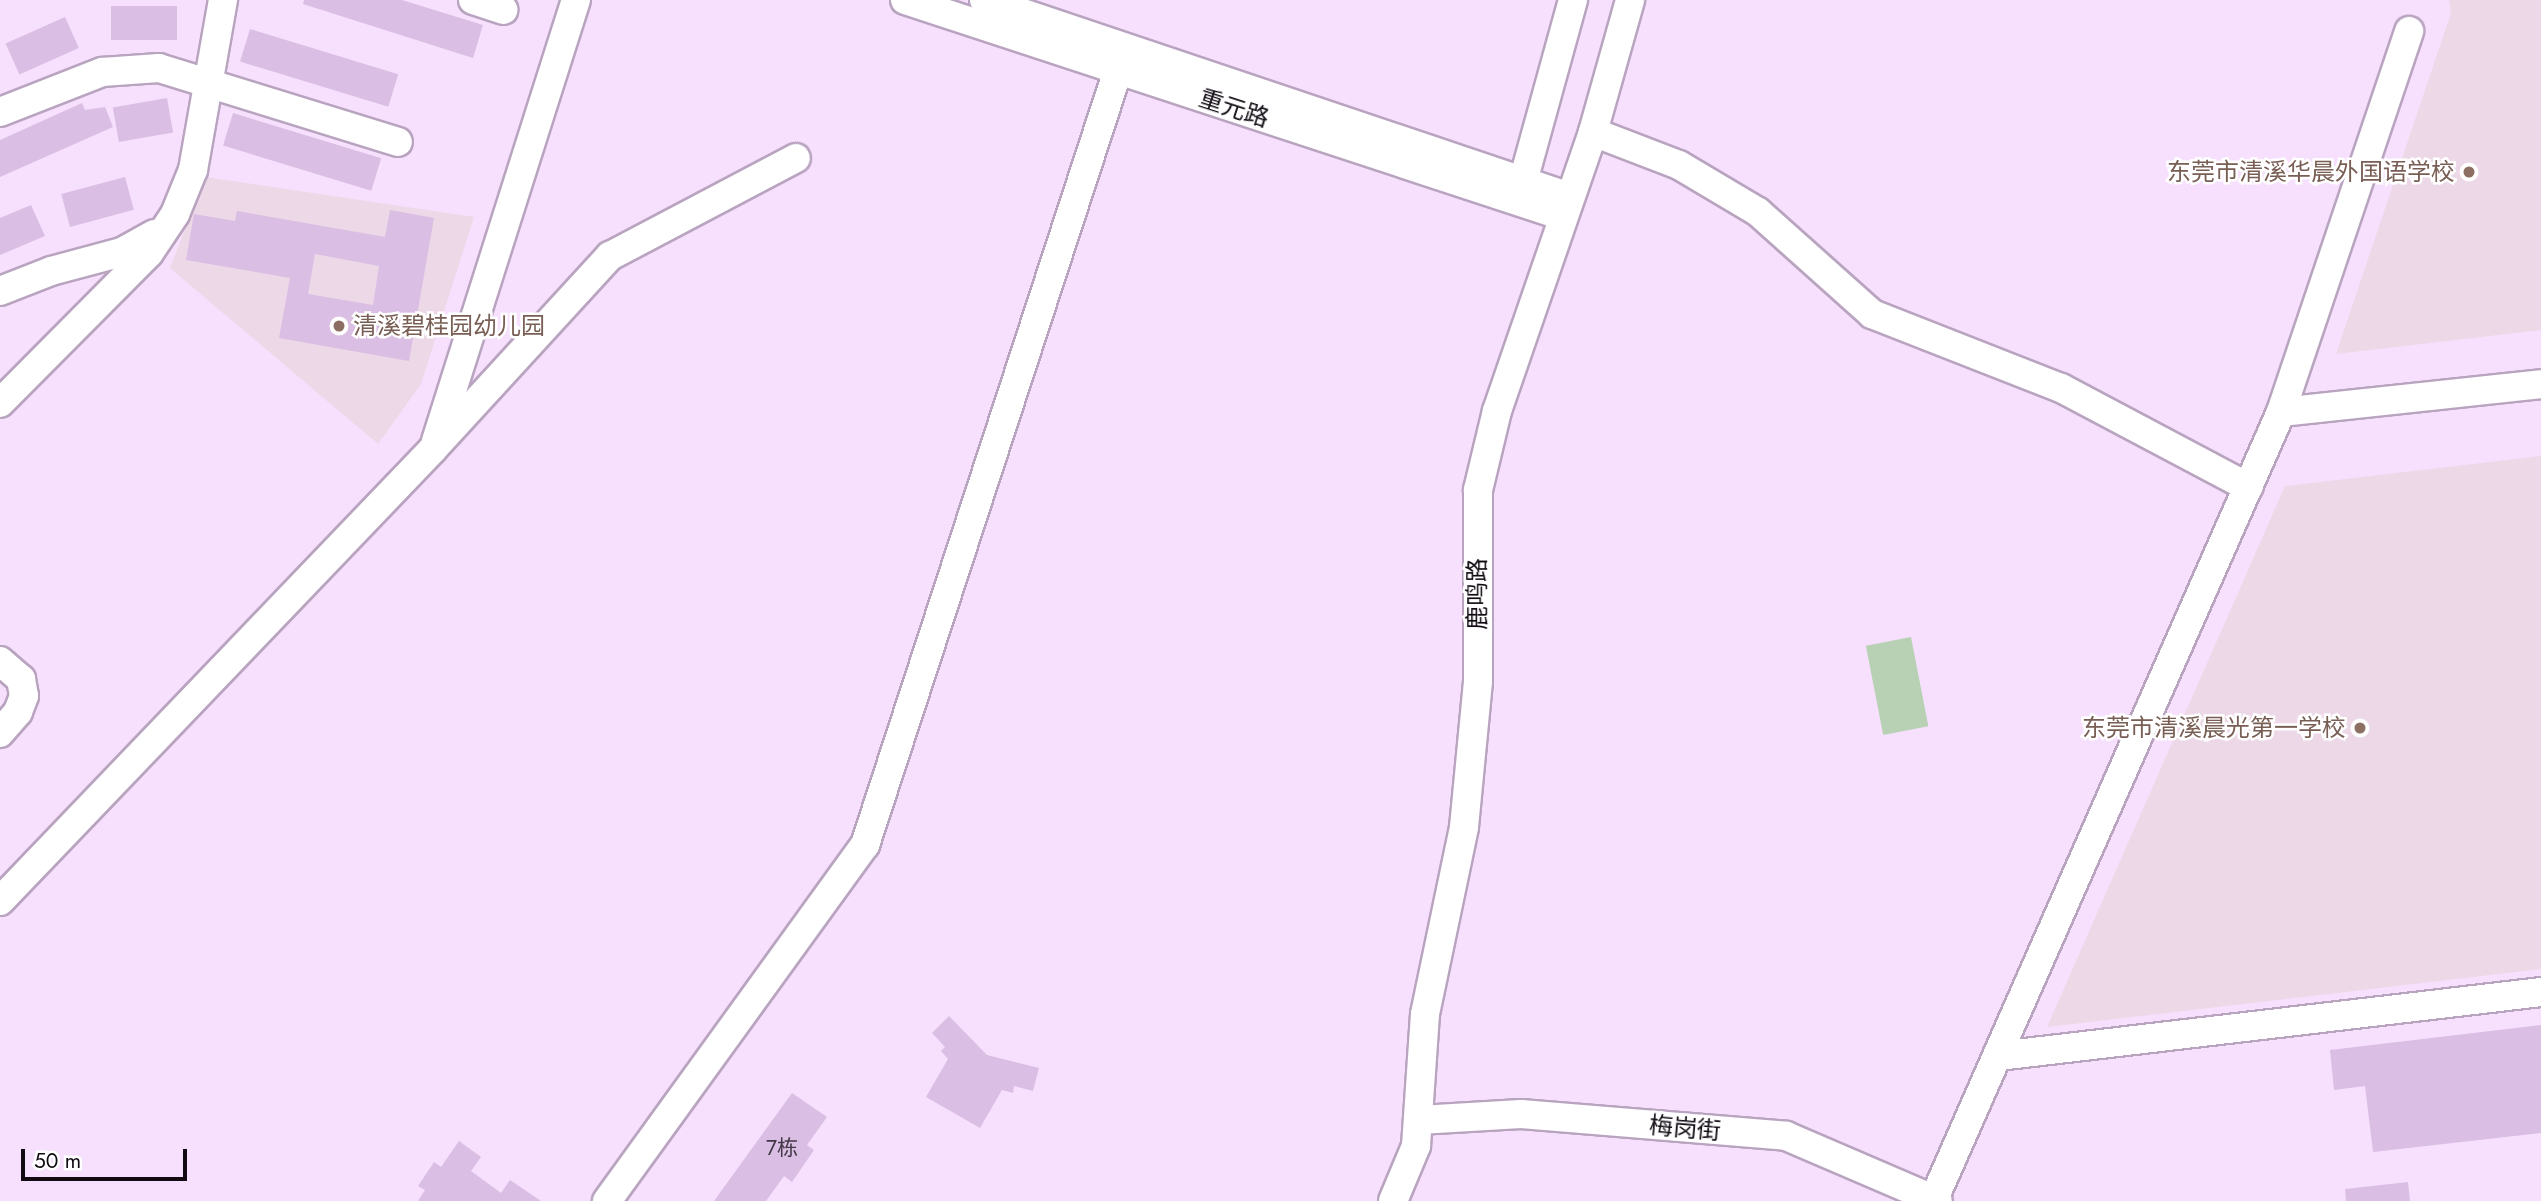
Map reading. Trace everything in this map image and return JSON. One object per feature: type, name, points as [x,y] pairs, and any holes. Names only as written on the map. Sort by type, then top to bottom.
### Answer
[{"type":"street","points":[[0,403],[149,253],[175,214],[193,170],[223,0]]},
{"type":"street","points":[[472,0],[503,10]]},
{"type":"street","points":[[433,449],[576,0]]},
{"type":"street","name":"重元路","points":[[905,0],[1118,70],[1566,206]]},
{"type":"street","name":"重元路","points":[[984,0],[1051,11],[1520,191]]},
{"type":"street","points":[[1520,191],[1573,0]]},
{"type":"street","name":"鹿鸣路","points":[[1394,1201],[1416,1146],[1425,1014],[1464,827],[1477,694],[1478,490],[1497,411],[1593,132],[1630,0]]},
{"type":"street","points":[[1935,1200],[2281,412],[2409,31]]},
{"type":"street","points":[[0,111],[121,68],[159,68],[398,142]]},
{"type":"street","points":[[607,1201],[866,845],[1118,70]]},
{"type":"street","points":[[1593,132],[1679,164],[1758,212],[1872,314],[2061,388],[2248,487]]},
{"type":"street","points":[[0,901],[433,449],[610,256],[796,158]]},
{"type":"street","points":[[0,291],[51,271],[122,252],[151,236],[175,214]]},
{"type":"street","points":[[2281,412],[2541,384]]},
{"type":"street","points":[[0,661],[21,680],[24,696],[18,712],[0,733]]},
{"type":"street","points":[[1998,1056],[2541,992]]},
{"type":"street","name":"梅岗街","points":[[1419,1119],[1521,1114],[1786,1136],[1935,1200]]},
{"type":"shaded area","name":"东莞市清溪华晨外国语学校","points":[[2449,0],[2541,0],[2541,330],[2336,354],[2451,13]]},
{"type":"shaded area","name":"清溪碧桂园幼儿园","points":[[205,177],[474,217],[421,384],[378,444],[170,268]]},
{"type":"shaded area","name":"东莞市清溪晨光第一学校","points":[[2541,456],[2541,969],[2047,1027],[2285,486]]},
{"type":"green space","points":[[1911,637],[1928,726],[1883,735],[1866,646]]},
{"type":"building","points":[[304,0],[402,0],[483,25],[473,58],[303,4]]},
{"type":"building","points":[[111,6],[177,6],[177,40],[111,40]]},
{"type":"building","points":[[65,17],[79,48],[19,74],[6,43]]},
{"type":"building","points":[[250,29],[398,74],[388,107],[240,62]]},
{"type":"building","points":[[167,98],[173,132],[119,142],[113,108]]},
{"type":"building","points":[[82,103],[85,110],[105,107],[113,127],[0,177],[0,140]]},
{"type":"building","points":[[233,113],[381,158],[371,191],[223,146]]},
{"type":"building","points":[[125,177],[134,210],[70,227],[61,194]]},
{"type":"building","points":[[31,205],[45,236],[0,255],[0,218]]},
{"type":"building","points":[[390,210],[434,218],[409,361],[279,338],[290,278],[186,260],[194,214],[235,221],[237,211],[385,237]],"holes":[[[315,254],[379,266],[373,305],[308,294]]]},
{"type":"building","points":[[949,1016],[987,1055],[1039,1068],[1033,1091],[1014,1086],[1013,1093],[1002,1090],[980,1128],[926,1097],[948,1059],[941,1051],[945,1047],[932,1033]]},
{"type":"building","points":[[2541,1025],[2541,1133],[2373,1152],[2365,1086],[2334,1090],[2330,1050]]},
{"type":"building","points":[[792,1093],[827,1117],[807,1145],[814,1150],[792,1182],[784,1176],[766,1201],[714,1201]]},
{"type":"building","points":[[459,1141],[481,1157],[471,1171],[501,1193],[510,1180],[541,1201],[418,1201],[425,1190],[418,1186],[434,1162],[441,1167]]},
{"type":"building","points":[[2408,1182],[2410,1201],[2346,1201],[2345,1189]]},
{"type":"place","name":"东莞市清溪华晨外国语学校","points":[[2469,172]]},
{"type":"place","name":"清溪碧桂园幼儿园","points":[[339,326]]},
{"type":"place","name":"东莞市清溪晨光第一学校","points":[[2360,728]]}]
